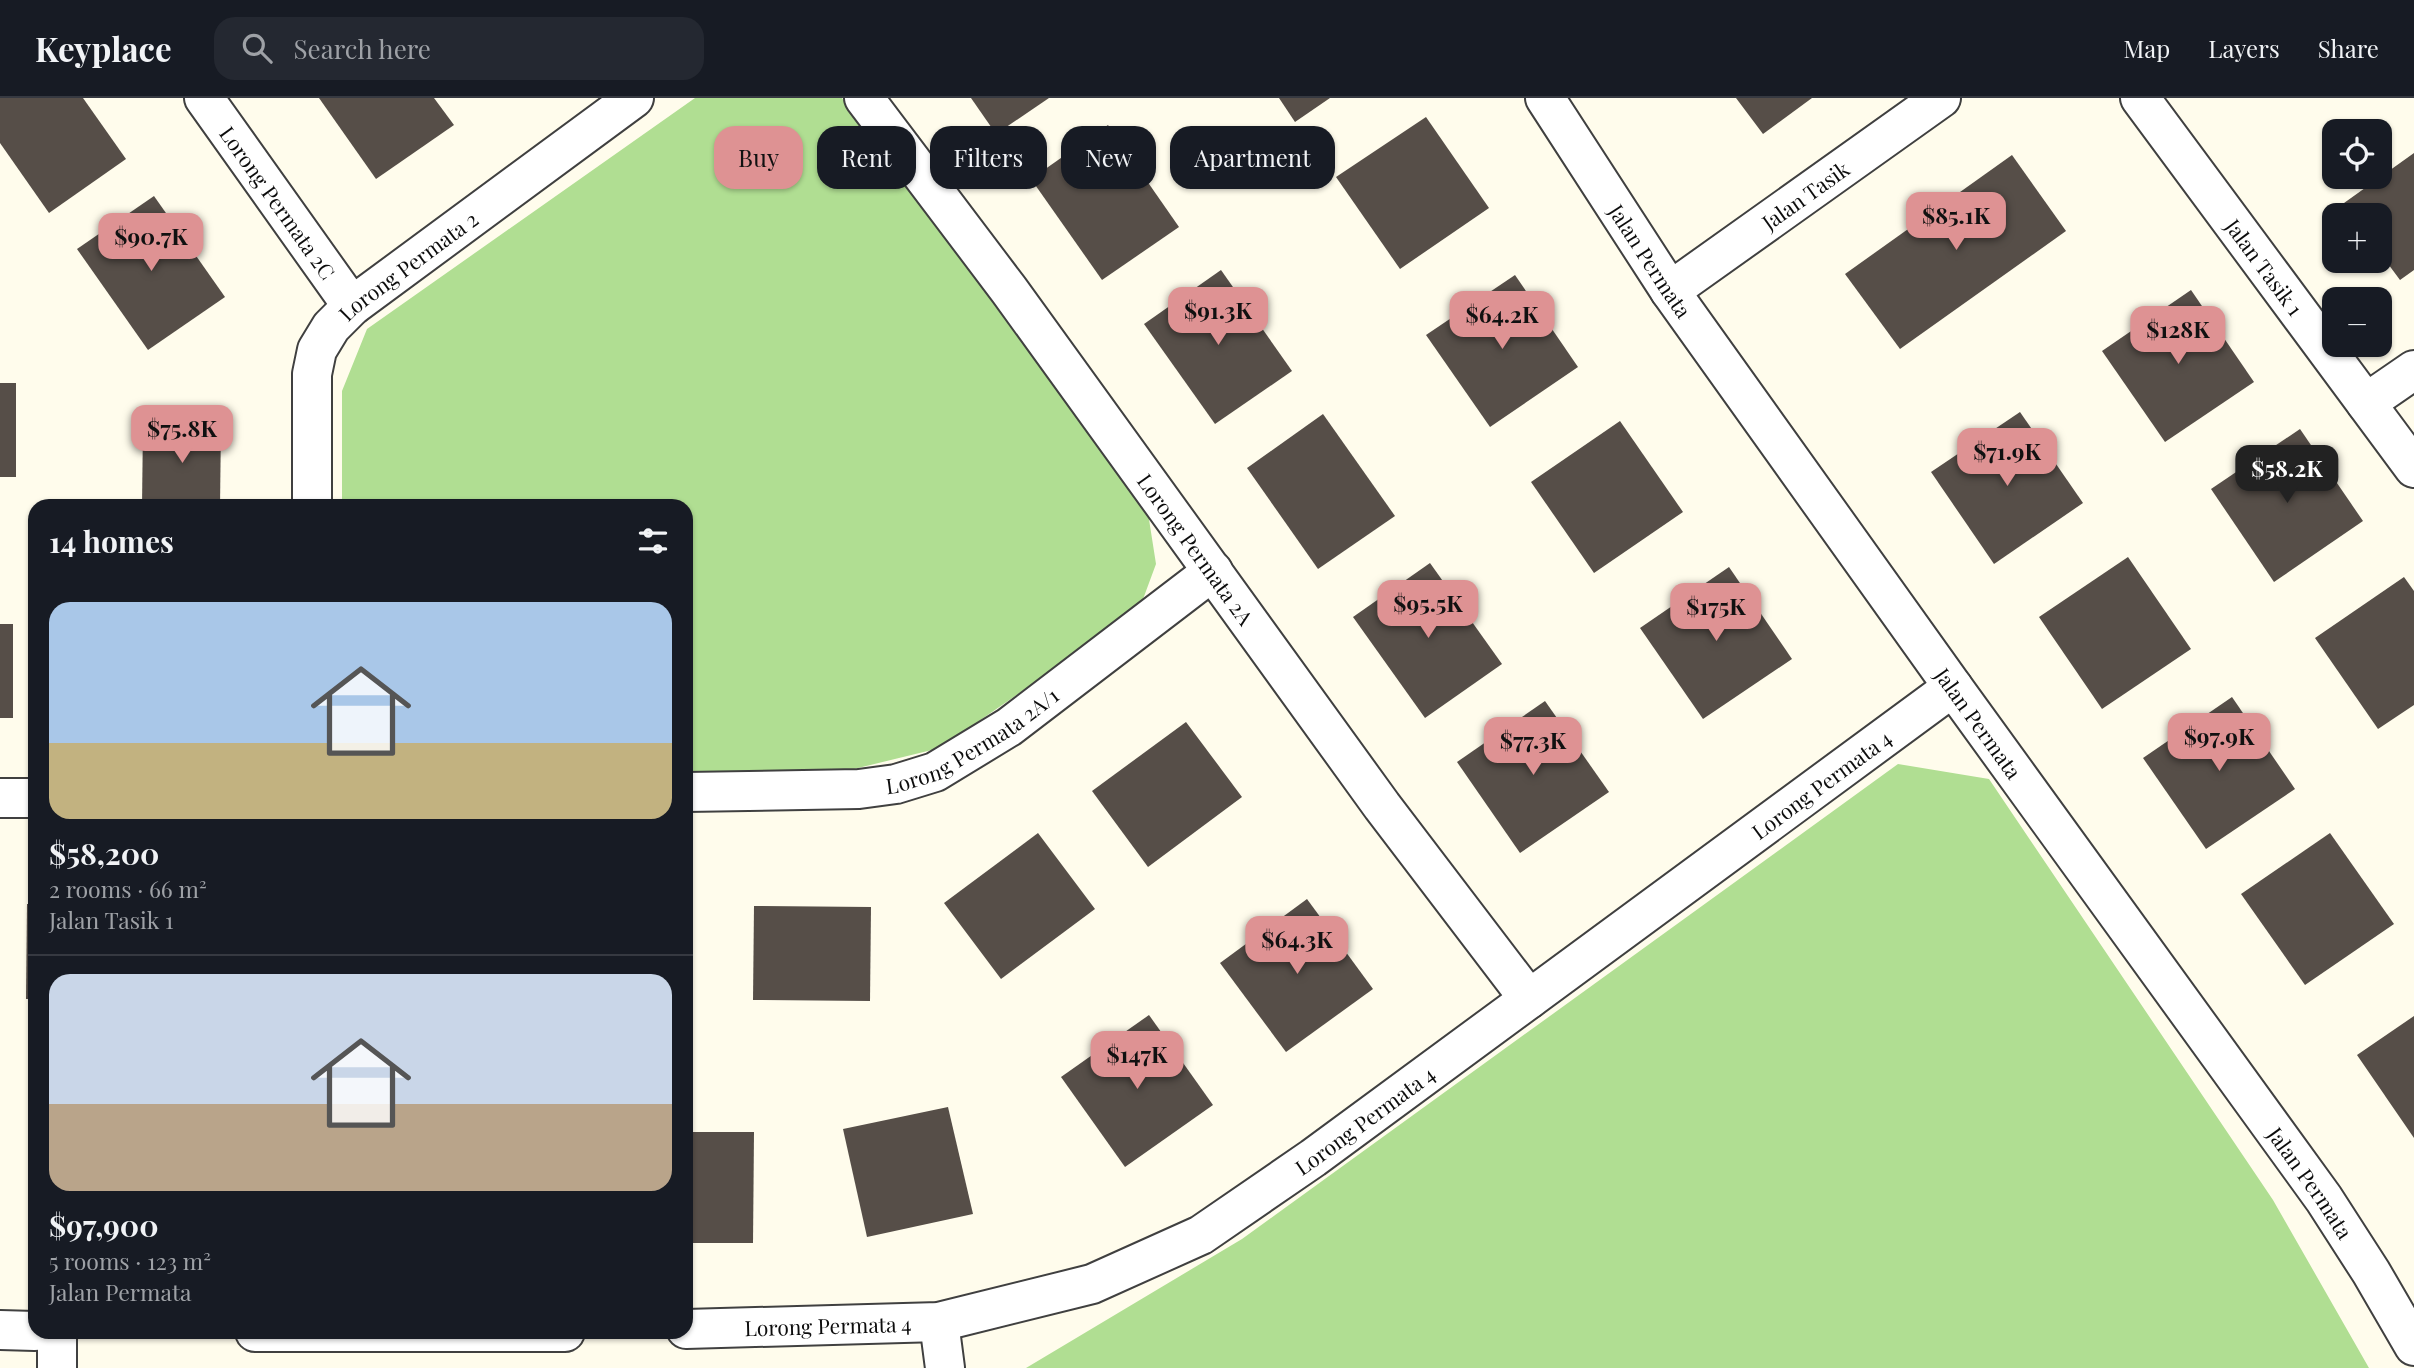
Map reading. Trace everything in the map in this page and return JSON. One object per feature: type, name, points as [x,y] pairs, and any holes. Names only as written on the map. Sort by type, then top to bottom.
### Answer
[{"type":"street","name":"Lorong Permata 2C","points":[[204,98],[352,306]]},
{"type":"street","name":"Lorong Permata 2","points":[[312,499],[312,374],[317,350],[331,327],[352,306],[634,98]]},
{"type":"street","name":"Lorong Permata 2A","points":[[864,98],[1009,290],[1382,806],[1529,999]]},
{"type":"street","name":"Jalan Permata","points":[[1545,98],[1670,291],[2324,1199],[2414,1346]]},
{"type":"street","name":"Jalan Tasik","points":[[1670,291],[1941,98]]},
{"type":"street","name":"Jalan Tasik 1","points":[[2140,98],[2414,468]]},
{"type":"street","points":[[2366,403],[2414,370]]},
{"type":"street","name":"Lorong Permata 2A/1","points":[[693,792],[859,789],[896,784],[935,772],[1009,727],[1213,571]]},
{"type":"street","name":"Lorong Permata 4","points":[[693,1329],[939,1322],[1092,1284],[1201,1235],[1313,1158],[1953,687]]},
{"type":"street","points":[[0,798],[28,798]]},
{"type":"street","points":[[939,1322],[945,1368]]},
{"type":"street","points":[[0,1330],[28,1331]]},
{"type":"street","points":[[57,1339],[57,1368]]},
{"type":"green space","points":[[695,98],[842,98],[863,126],[817,126],[817,189],[909,189],[1148,513],[1156,564],[1139,610],[940,748],[817,778],[693,780],[693,499],[342,499],[342,391],[367,329]]},
{"type":"green space","points":[[1898,764],[1989,779],[2273,1200],[2369,1368],[1026,1368],[1242,1239]]},
{"type":"building","points":[[0,98],[83,98],[126,159],[49,213],[0,143]]},
{"type":"building","points":[[319,98],[434,98],[454,125],[376,179]]},
{"type":"building","points":[[971,98],[1049,98],[1008,126],[990,126]]},
{"type":"building","points":[[1279,98],[1330,98],[1295,122]]},
{"type":"building","points":[[1736,98],[1812,98],[1763,134]]},
{"type":"building","points":[[1426,117],[1489,208],[1400,269],[1336,177]]},
{"type":"building","points":[[2414,153],[2414,270],[2400,280],[2392,269],[2392,203],[2344,203],[2364,189],[2392,189],[2392,169]]},
{"type":"building","points":[[2012,155],[2066,231],[1900,349],[1845,274]]},
{"type":"building","points":[[1061,158],[1061,189],[1153,189],[1179,227],[1102,280],[1038,189],[1047,189],[1047,168]]},
{"type":"building","points":[[154,196],[225,297],[148,350],[77,249]]},
{"type":"building","points":[[1221,270],[1292,371],[1215,424],[1144,324]]},
{"type":"building","points":[[1515,275],[1578,367],[1490,427],[1426,335]]},
{"type":"building","points":[[2191,290],[2254,382],[2165,442],[2102,351]]},
{"type":"building","points":[[0,383],[16,383],[16,477],[0,477]]},
{"type":"building","points":[[2020,412],[2083,503],[1994,564],[1931,472]]},
{"type":"building","points":[[1323,414],[1395,516],[1318,569],[1247,468]]},
{"type":"building","points":[[1620,421],[1683,512],[1594,573],[1531,482]]},
{"type":"building","points":[[143,424],[221,424],[220,499],[142,499]]},
{"type":"building","points":[[2300,429],[2363,521],[2274,582],[2211,489]]},
{"type":"building","points":[[2128,557],[2191,649],[2102,709],[2039,617]]},
{"type":"building","points":[[1430,563],[1502,664],[1425,718],[1353,617]]},
{"type":"building","points":[[1729,567],[1792,659],[1703,719],[1640,628]]},
{"type":"building","points":[[2404,577],[2414,591],[2414,705],[2378,729],[2315,638]]},
{"type":"building","points":[[0,624],[13,624],[13,718],[0,718]]},
{"type":"building","points":[[2232,697],[2295,789],[2206,849],[2143,758]]},
{"type":"building","points":[[1545,701],[1609,792],[1520,853],[1457,762]]},
{"type":"building","points":[[1186,722],[1242,797],[1148,867],[1092,791]]},
{"type":"building","points":[[1038,833],[1095,909],[1001,979],[944,903]]},
{"type":"building","points":[[2330,833],[2394,924],[2305,985],[2241,894]]},
{"type":"building","points":[[1307,899],[1373,989],[1286,1052],[1220,963]]},
{"type":"building","points":[[27,904],[28,904],[28,999]]},
{"type":"building","points":[[754,906],[871,907],[870,1001],[753,1000]]},
{"type":"building","points":[[1149,1015],[1213,1105],[1125,1167],[1061,1077]]},
{"type":"building","points":[[2414,1016],[2414,1138],[2357,1055]]},
{"type":"building","points":[[948,1107],[973,1214],[867,1237],[843,1129]]},
{"type":"building","points":[[693,1132],[754,1132],[753,1243],[693,1243]]}]
